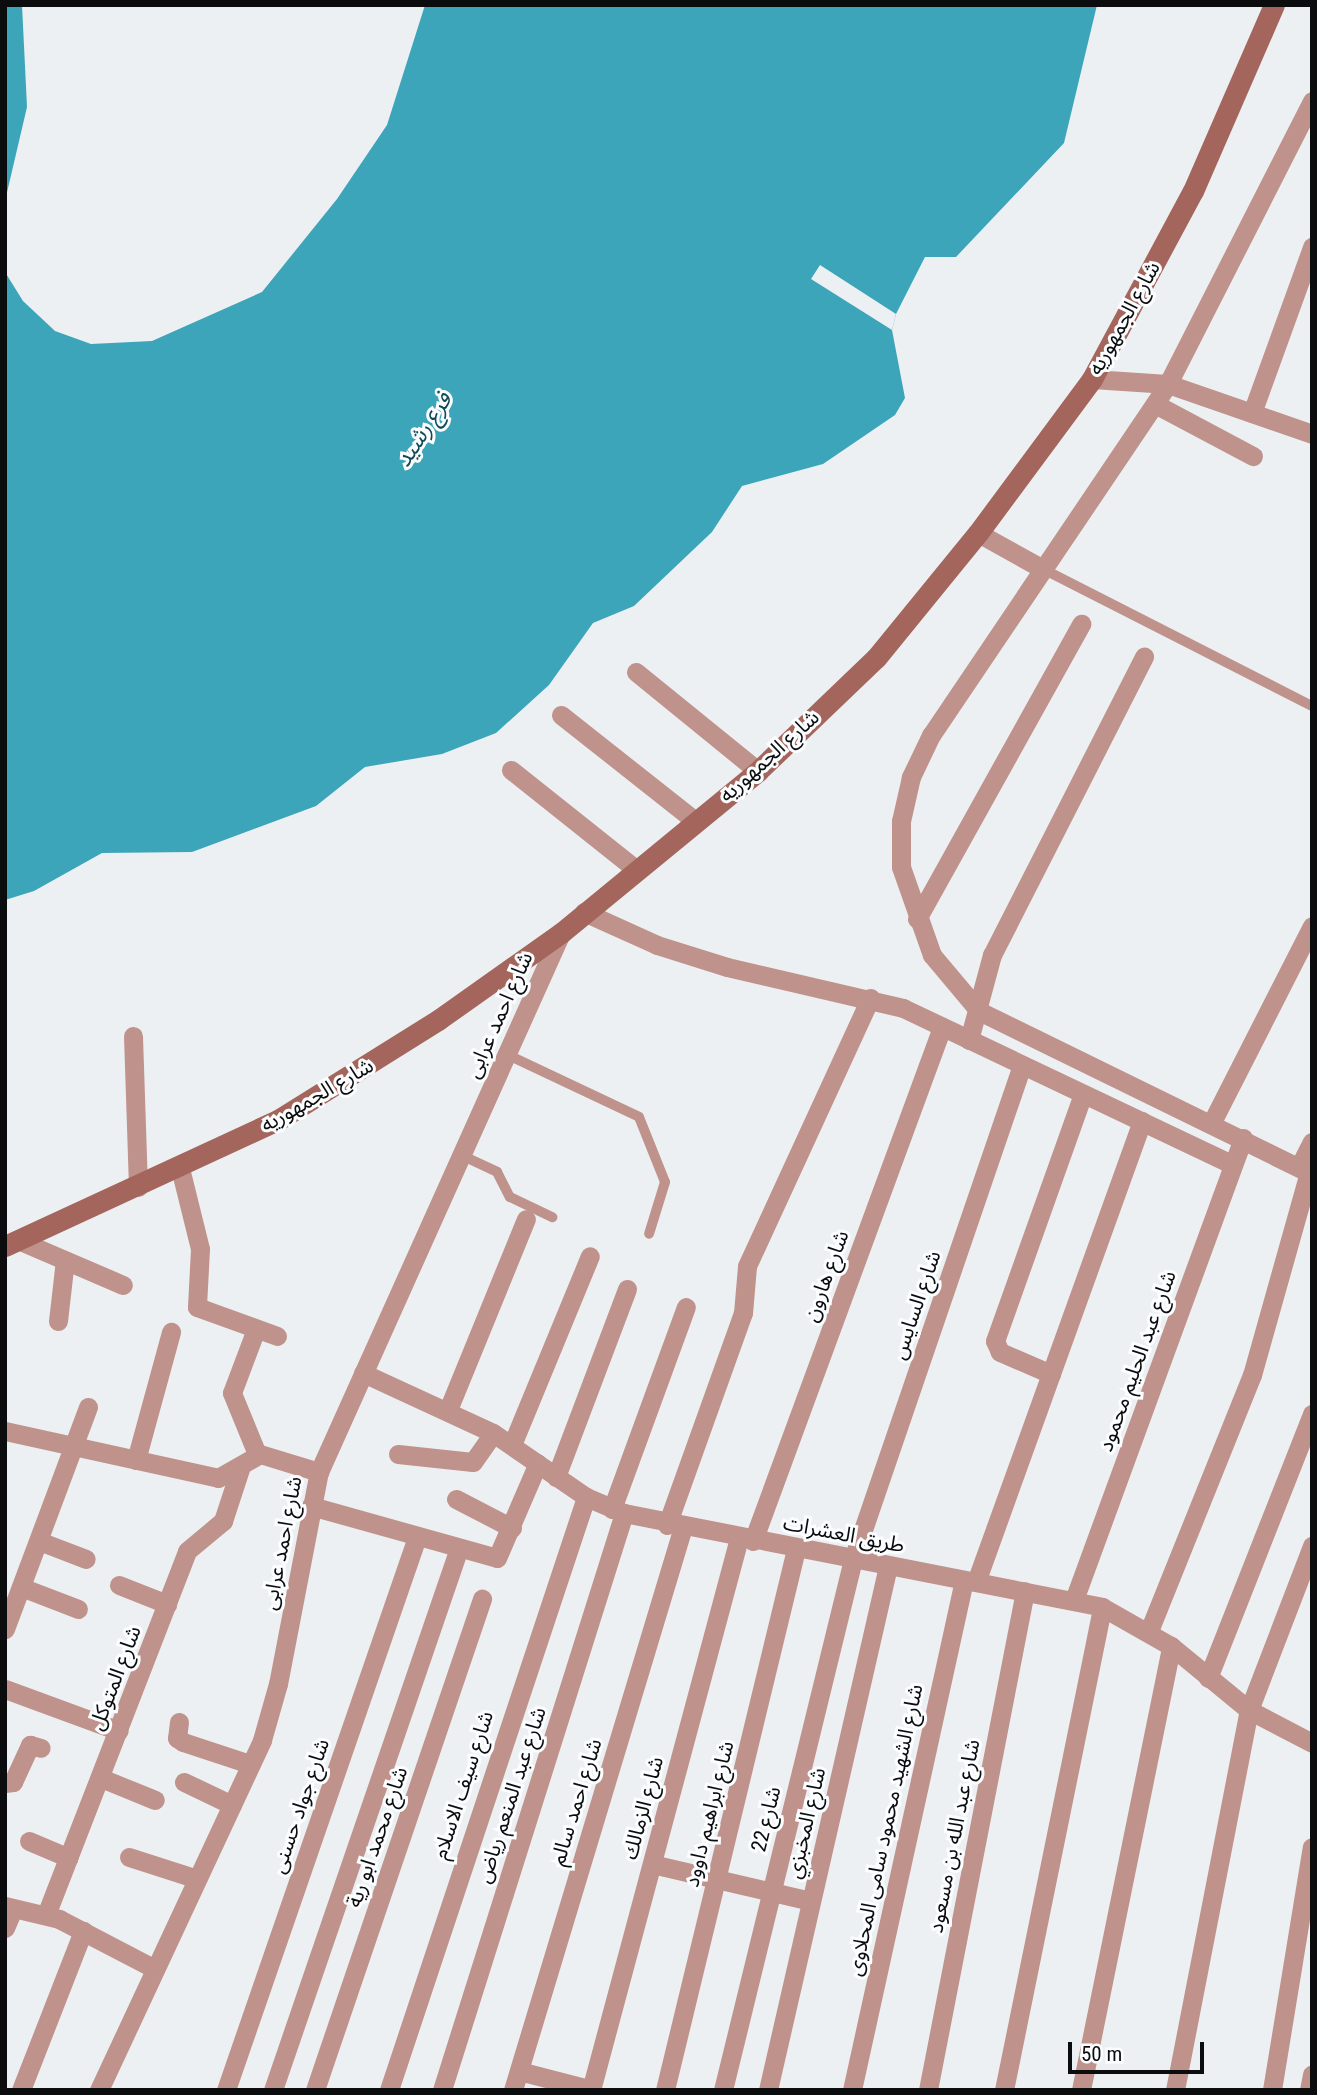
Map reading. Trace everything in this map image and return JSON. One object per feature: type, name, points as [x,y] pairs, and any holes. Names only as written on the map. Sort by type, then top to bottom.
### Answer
[{"type":"street","name":"شارع الجمهوريه","points":[[12,1243],[180,1168],[342,1083],[561,933],[634,868],[758,771],[876,658],[978,533],[1092,379],[1193,191],[1274,5]]},
{"type":"street","points":[[1306,1171],[1243,1138],[979,1012],[932,955],[917,919],[901,867],[901,821],[911,777],[931,735],[1168,384],[1310,111]]},
{"type":"street","points":[[1252,413],[1312,247]]},
{"type":"street","points":[[1092,379],[1168,384],[1312,434]]},
{"type":"street","points":[[1154,404],[1253,456]]},
{"type":"street","points":[[978,533],[1043,569]]},
{"type":"street","points":[[917,919],[1081,624]]},
{"type":"street","points":[[970,1040],[992,955],[1144,657]]},
{"type":"street","points":[[636,672],[758,771]]},
{"type":"street","points":[[561,715],[694,820]]},
{"type":"street","points":[[511,770],[634,868]]},
{"type":"street","points":[[584,912],[657,945],[715,963],[870,998],[942,1027],[1233,1165]]},
{"type":"street","points":[[1211,1124],[1312,926]]},
{"type":"street","name":"شارع احمد عرابى","points":[[99,2090],[232,1805],[271,1713],[319,1472],[561,933]]},
{"type":"street","name":"شارع احمد سالم","points":[[516,2080],[675,1526],[743,1313],[747,1266],[870,998]]},
{"type":"street","name":"شارع هارون","points":[[746,1539],[942,1027]]},
{"type":"street","points":[[133,1036],[138,1187]]},
{"type":"street","name":"شارع السايس","points":[[853,1559],[1022,1065]]},
{"type":"street","points":[[1051,1374],[1000,1352],[995,1341],[1083,1094]]},
{"type":"street","name":"شارع الشهيد محمود سامى المحلاوى","points":[[852,2090],[970,1581],[1051,1374],[1142,1121]]},
{"type":"street","name":"شارع عبد الحليم محمود","points":[[1074,1600],[1243,1138]]},
{"type":"street","points":[[1149,1631],[1252,1375],[1312,1142]]},
{"type":"street","points":[[180,1168],[200,1249],[197,1307],[276,1336]]},
{"type":"street","points":[[448,1410],[526,1219]]},
{"type":"street","points":[[12,1243],[65,1260],[123,1285]]},
{"type":"street","points":[[512,1445],[590,1256]]},
{"type":"street","points":[[58,1321],[65,1260]]},
{"type":"street","points":[[556,1477],[627,1289]]},
{"type":"street","name":"شارع عبد المنعم رياض","points":[[442,2090],[618,1511],[686,1307]]},
{"type":"street","points":[[256,1329],[232,1393],[257,1454]]},
{"type":"street","points":[[136,1460],[171,1332]]},
{"type":"street","name":"طريق العشرات","points":[[363,1373],[493,1433],[586,1497],[618,1511],[675,1526],[1102,1607],[1149,1631],[1171,1646],[1249,1710],[1312,1743]]},
{"type":"street","points":[[5,1629],[14,1596],[39,1541],[88,1407]]},
{"type":"street","points":[[1208,1678],[1312,1414]]},
{"type":"street","points":[[5,1432],[218,1478],[240,1469],[257,1454]]},
{"type":"street","points":[[398,1454],[473,1462],[493,1433]]},
{"type":"street","points":[[257,1454],[319,1472]]},
{"type":"street","points":[[311,1506],[497,1558],[538,1463]]},
{"type":"street","name":"شارع المتوكل","points":[[46,1915],[187,1551],[223,1521],[240,1469]]},
{"type":"street","name":"شارع سيف الاسلام","points":[[388,2090],[586,1497]]},
{"type":"street","points":[[456,1499],[512,1528]]},
{"type":"street","name":"شارع جواد حسنى","points":[[226,2090],[417,1537]]},
{"type":"street","name":"شارع الزمالك","points":[[592,2090],[652,1864],[746,1539]]},
{"type":"street","points":[[39,1541],[86,1559]]},
{"type":"street","points":[[1175,2090],[1249,1710],[1312,1546]]},
{"type":"street","points":[[274,2090],[459,1548]]},
{"type":"street","name":"شارع ابراهيم داوود","points":[[665,2090],[796,1549]]},
{"type":"street","name":"شارع 22","points":[[723,2090],[853,1559]]},
{"type":"street","name":"شارع المخبزي","points":[[768,2090],[888,1566]]},
{"type":"street","points":[[119,1584],[167,1604]]},
{"type":"street","name":"شارع عبد الله بن مسعود","points":[[928,2090],[1025,1591]]},
{"type":"street","points":[[14,1596],[79,1609]]},
{"type":"street","name":"شارع محمد ابو رية","points":[[315,2090],[482,1599]]},
{"type":"street","points":[[1004,2090],[1102,1607]]},
{"type":"street","points":[[1081,2090],[1171,1646]]},
{"type":"street","points":[[5,1689],[119,1731]]},
{"type":"street","points":[[180,1722],[177,1738],[183,1742],[250,1764]]},
{"type":"street","points":[[5,1783],[13,1782],[30,1745],[41,1748]]},
{"type":"street","points":[[101,1777],[155,1800]]},
{"type":"street","points":[[184,1782],[232,1805]]},
{"type":"street","points":[[29,1841],[68,1858]]},
{"type":"street","points":[[1272,2090],[1312,1847]]},
{"type":"street","points":[[130,1857],[197,1879]]},
{"type":"street","points":[[652,1864],[811,1901]]},
{"type":"street","points":[[5,1928],[9,1908],[46,1915],[155,1969]]},
{"type":"street","points":[[21,2090],[83,1931]]},
{"type":"street","points":[[1309,2090],[1312,2074]]},
{"type":"street","points":[[516,2080],[592,2090]]},
{"type":"lane","points":[[1043,569],[1312,706]]},
{"type":"lane","points":[[506,1054],[639,1118],[665,1182],[649,1234]]},
{"type":"lane","points":[[461,1155],[497,1172],[510,1198],[552,1217]]},
{"type":"water","points":[[5,5],[22,5],[27,107],[5,201]]},
{"type":"water","name":"فرع رشيد","points":[[425,5],[1097,5],[1064,143],[956,257],[925,257],[896,314],[892,330],[905,398],[895,415],[823,464],[742,486],[712,532],[634,606],[593,623],[549,685],[496,733],[442,754],[365,767],[316,806],[192,852],[102,853],[34,891],[5,900],[5,272],[23,301],[55,331],[91,344],[152,341],[262,292],[337,199],[387,125]]},
{"type":"pier","points":[[820,265],[896,314],[892,330],[811,279]]}]
